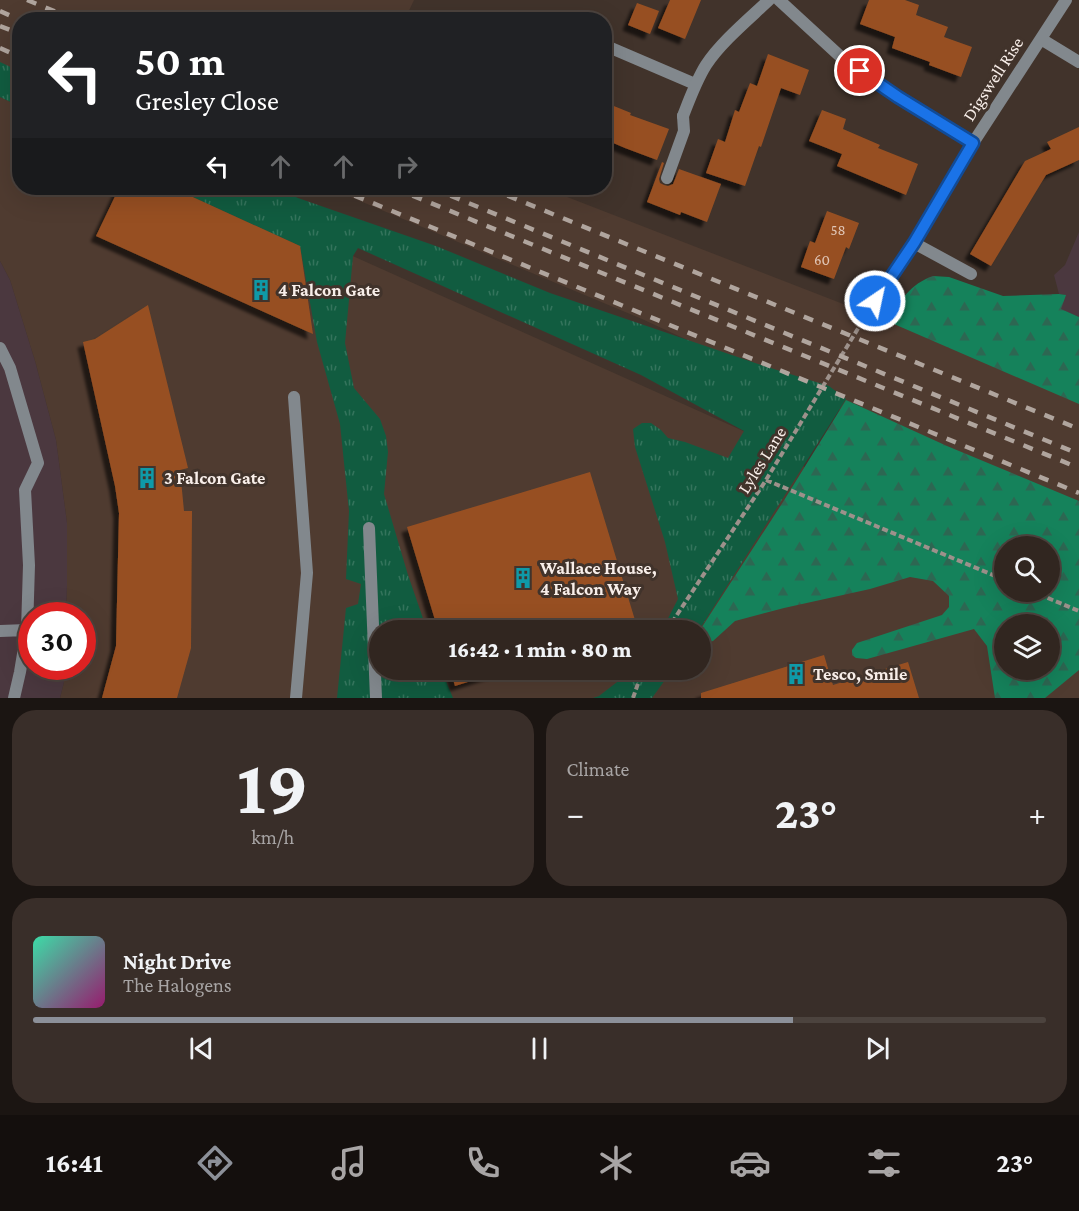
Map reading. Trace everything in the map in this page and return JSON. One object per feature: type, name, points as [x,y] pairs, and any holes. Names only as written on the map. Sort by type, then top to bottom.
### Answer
[{"type":"street","points":[[667,178],[684,130],[683,116],[695,84],[708,62],[729,38],[769,0]]},
{"type":"street","points":[[779,0],[842,58],[898,97],[973,143]]},
{"type":"street","name":"Digswell Rise","points":[[875,301],[914,243],[973,143],[1066,0]]},
{"type":"street","points":[[1041,39],[1079,62]]},
{"type":"street","points":[[612,48],[695,84]]},
{"type":"street","points":[[914,243],[971,274]]},
{"type":"street","points":[[0,348],[10,368],[38,464],[25,490],[29,565],[28,602]]},
{"type":"street","points":[[294,398],[307,573],[296,698]]},
{"type":"street","points":[[369,528],[376,698]]},
{"type":"street","points":[[0,631],[18,630]]},
{"type":"street","points":[[14,698],[18,680]]},
{"type":"path","name":"Lyles Lane","points":[[673,620],[766,480],[875,301]]},
{"type":"path","points":[[766,480],[994,575]]},
{"type":"path","points":[[1057,602],[1079,611]]},
{"type":"path","points":[[633,698],[640,680]]},
{"type":"shaded area","points":[[0,0],[414,0],[408,12],[12,12],[12,74],[0,70]]},
{"type":"shaded area","points":[[0,97],[12,103],[12,195],[217,195],[750,434],[994,581],[994,602],[1027,602],[1051,614],[994,614],[994,680],[1060,680],[1060,618],[1079,628],[1079,698],[60,698],[64,680],[96,680],[96,602],[66,602],[67,523],[56,440],[10,280],[0,261]]},
{"type":"shaded area","points":[[346,195],[562,195],[887,321],[988,353],[1079,391],[1079,510],[828,405],[642,319]]},
{"type":"shaded area","points":[[1079,232],[1079,317],[1060,309],[1065,295],[1059,294],[1054,275],[1065,265]]},
{"type":"shaded area","points":[[0,261],[10,280],[56,440],[67,523],[67,586],[66,602],[18,602],[18,680],[64,680],[60,698],[0,698]]},
{"type":"green space","points":[[0,62],[12,68],[12,103],[0,97]]},
{"type":"green space","points":[[188,195],[292,195],[436,246],[550,293],[829,386],[846,399],[705,620],[667,620],[678,599],[665,542],[635,447],[633,429],[642,423],[651,423],[668,438],[728,458],[744,431],[641,375],[358,248],[353,256],[345,343],[354,388],[380,419],[386,436],[388,452],[384,494],[424,620],[369,620],[369,680],[446,680],[453,698],[337,698],[346,608],[358,604],[361,584],[346,579],[349,511],[340,424],[317,342],[300,246]]},
{"type":"green space","points":[[933,276],[949,277],[1003,296],[1066,295],[1061,309],[1079,317],[1079,404],[887,321],[912,288]]},
{"type":"green space","points":[[846,400],[947,446],[1079,501],[1079,670],[1045,698],[995,698],[987,646],[974,629],[867,659],[856,658],[852,655],[852,650],[857,643],[942,615],[949,607],[949,596],[933,581],[910,577],[870,589],[735,621],[711,642],[711,620],[706,620]]},
{"type":"green space","points":[[620,680],[665,680],[652,698],[593,698]]},
{"type":"building","points":[[670,0],[701,0],[685,39],[658,28]]},
{"type":"building","points":[[869,0],[905,0],[919,5],[916,15],[948,27],[944,37],[972,47],[961,77],[929,65],[930,62],[892,48],[895,37],[860,24]]},
{"type":"building","points":[[637,3],[659,11],[650,34],[628,25]]},
{"type":"building","points":[[768,54],[809,70],[800,95],[781,88],[745,186],[706,173],[718,139],[725,142],[735,110],[739,112],[750,83],[757,86]]},
{"type":"building","points":[[612,105],[631,113],[630,115],[669,129],[657,160],[612,142]]},
{"type":"building","points":[[822,110],[846,119],[843,129],[880,145],[878,148],[918,164],[906,195],[837,166],[842,154],[809,141]]},
{"type":"building","points":[[1079,127],[1079,160],[1046,175],[991,266],[970,254],[1025,161],[1051,149],[1047,142]]},
{"type":"building","points":[[662,162],[664,163],[659,179],[664,185],[673,184],[679,169],[721,184],[707,222],[681,212],[680,215],[647,202]]},
{"type":"building","name":"4 Falcon Gate","points":[[116,195],[188,195],[300,246],[313,334],[96,236]]},
{"type":"building","points":[[827,211],[859,223],[849,249],[846,247],[834,279],[801,267],[810,241],[815,243]]},
{"type":"building","name":"3 Falcon Gate","points":[[148,305],[188,468],[180,470],[184,511],[192,511],[191,648],[177,698],[102,698],[116,646],[119,513],[83,342],[95,339]]},
{"type":"building","name":"Wallace House, 4 Falcon Way","points":[[590,472],[635,620],[435,620],[407,527]]},
{"type":"building","name":"Tesco, Smile","points":[[824,655],[833,685],[908,662],[919,698],[701,698],[701,693]]},
{"type":"building","points":[[453,680],[474,680],[455,686]]},
{"type":"railway","points":[[27,0],[56,12]]},
{"type":"railway","points":[[0,11],[12,16]]},
{"type":"railway","points":[[0,26],[12,31]]},
{"type":"railway","points":[[0,48],[12,53]]},
{"type":"railway","points":[[353,195],[1079,493]]},
{"type":"railway","points":[[411,195],[1079,468]]},
{"type":"railway","points":[[449,195],[1079,454]]},
{"type":"railway","points":[[506,195],[1079,429]]},
{"type":"place","name":"4 Falcon Gate","points":[[261,290]]},
{"type":"place","name":"3 Falcon Gate","points":[[147,478]]},
{"type":"place","name":"Wallace House, 4 Falcon Way","points":[[523,578]]},
{"type":"place","name":"Tesco, Smile","points":[[796,674]]},
{"type":"route","points":[[860,71],[973,143],[914,243],[875,301]]}]
